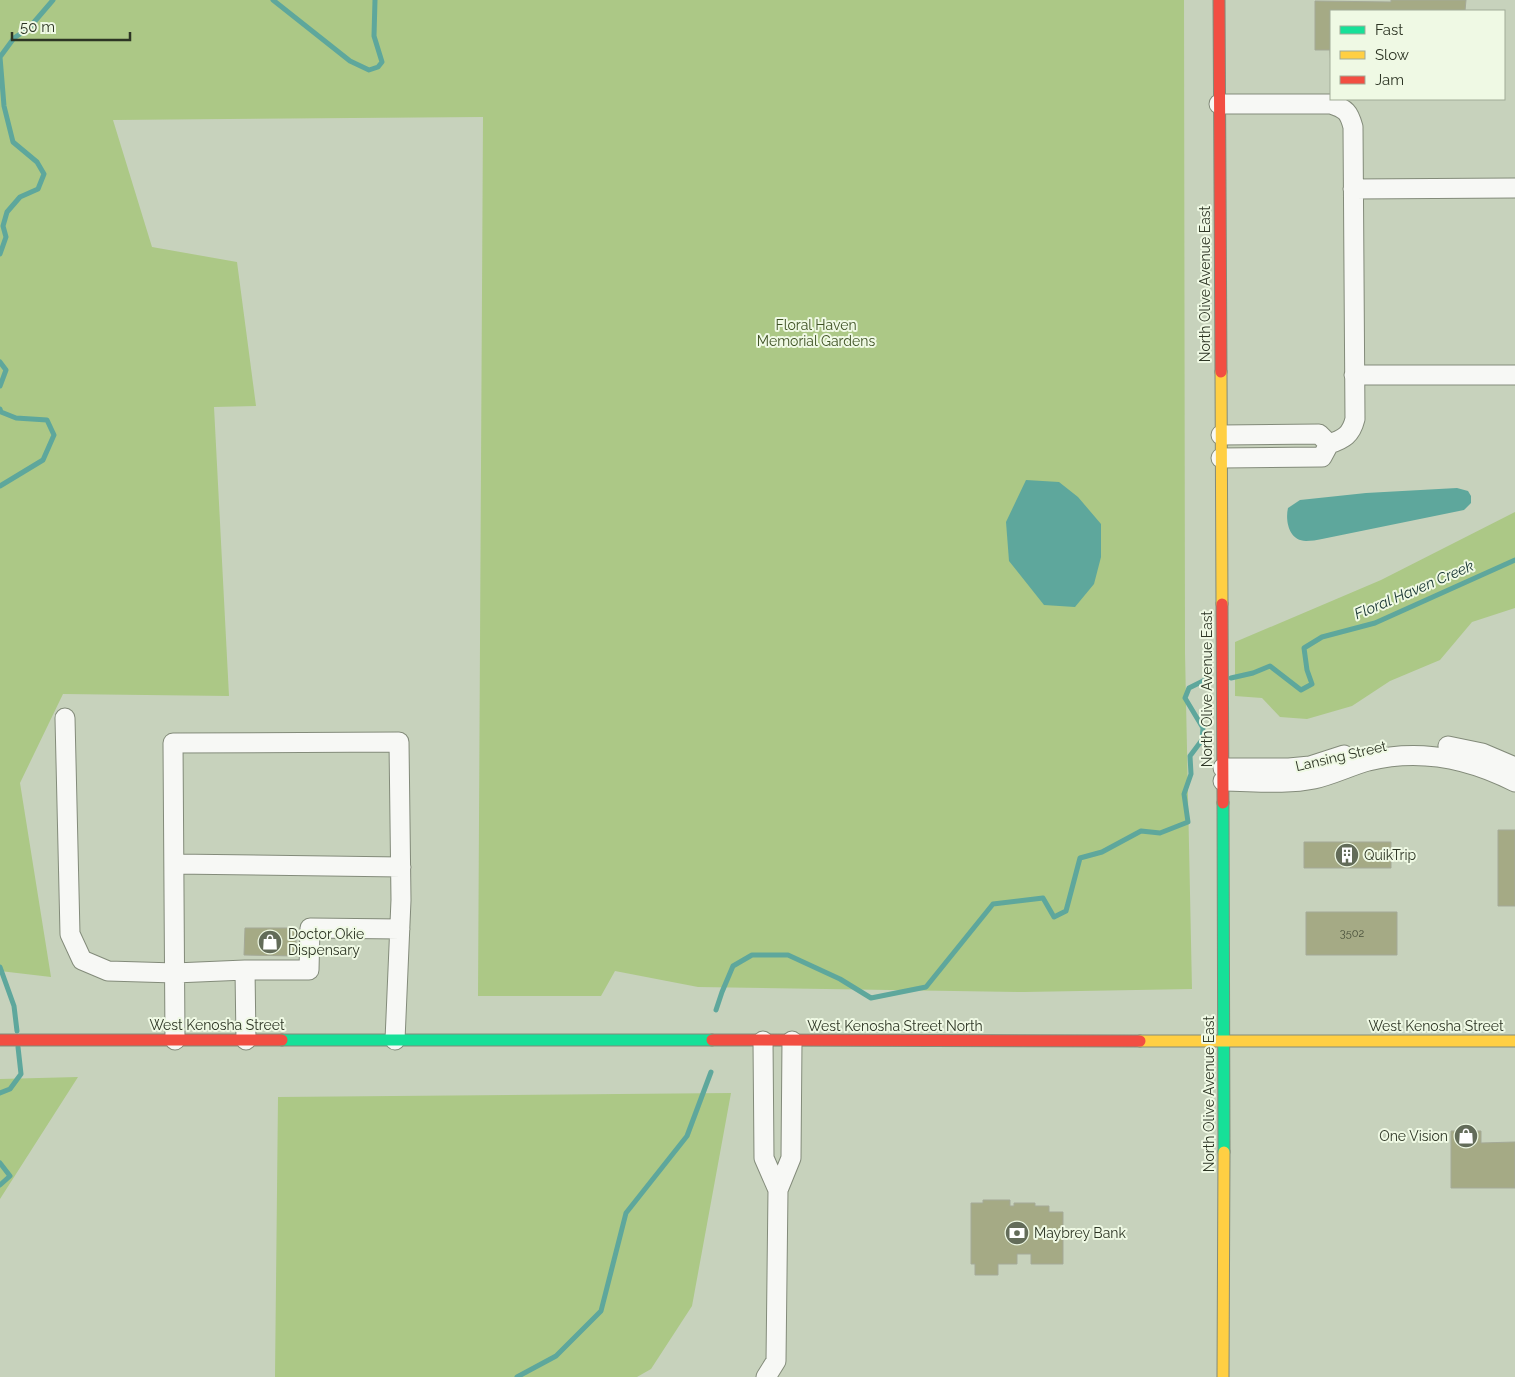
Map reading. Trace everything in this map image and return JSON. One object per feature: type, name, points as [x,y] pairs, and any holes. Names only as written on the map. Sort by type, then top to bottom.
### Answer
[{"type":"main road","name":"North Olive Avenue East","points":[[1219,0],[1224,1041],[1223,1377]]},
{"type":"main road","name":"West Kenosha Street","points":[[0,1040],[434,1040]]},
{"type":"main road","name":"West Kenosha Street North","points":[[434,1040],[1357,1041]]},
{"type":"main road","name":"West Kenosha Street","points":[[1357,1041],[1515,1041]]},
{"type":"street","points":[[1219,104],[1331,104],[1345,110],[1349,115],[1353,128],[1354,419],[1352,428],[1348,435],[1329,444],[1322,457],[1221,458]]},
{"type":"street","points":[[1353,189],[1515,188]]},
{"type":"street","points":[[1354,375],[1515,375]]},
{"type":"street","points":[[1288,434],[1288,457]]},
{"type":"street","points":[[1221,435],[1319,434],[1329,444]]},
{"type":"street","points":[[65,718],[70,934],[82,960],[108,970],[175,973],[309,970],[310,928],[400,929]]},
{"type":"street","points":[[175,1040],[173,743],[399,742],[401,900],[395,1040]]},
{"type":"street","name":"Lansing Street","points":[[1222,774],[1303,766],[1363,749],[1393,744],[1422,743],[1482,752],[1515,767]]},
{"type":"street","name":"Lansing Street","points":[[1222,774],[1288,782],[1313,779],[1366,761],[1396,755],[1422,755],[1453,759],[1480,766],[1515,782]]},
{"type":"street","points":[[174,864],[400,867]]},
{"type":"street","points":[[245,970],[246,1040]]},
{"type":"street","points":[[763,1041],[764,1158],[778,1190]]},
{"type":"street","points":[[766,1377],[776,1361],[778,1190],[791,1158],[792,1041]]},
{"type":"green space","name":"Floral Haven Memorial Gardens","points":[[0,0],[1184,0],[1185,653],[1192,989],[1024,992],[698,987],[615,971],[601,996],[478,996],[483,117],[113,120],[152,247],[237,262],[256,406],[214,407],[229,696],[63,694],[20,783],[51,977],[0,971]]},
{"type":"green space","points":[[1515,512],[1515,608],[1472,622],[1440,660],[1390,681],[1352,706],[1307,719],[1280,717],[1262,698],[1235,696],[1235,642],[1381,580]]},
{"type":"green space","points":[[78,1077],[0,1199],[0,1079]]},
{"type":"green space","points":[[731,1093],[692,1306],[651,1369],[637,1377],[275,1377],[278,1097]]},
{"type":"water","points":[[1026,480],[1059,482],[1078,497],[1101,524],[1101,557],[1094,584],[1075,607],[1044,605],[1009,561],[1006,522]]},
{"type":"water","points":[[1457,488],[1468,491],[1471,496],[1471,503],[1464,510],[1322,539],[1306,541],[1296,538],[1292,534],[1287,519],[1288,508],[1300,500],[1366,493]]},
{"type":"building","points":[[1391,0],[1466,0],[1465,10],[1330,10],[1330,50],[1315,50],[1315,1],[1391,2]]},
{"type":"building","points":[[1498,830],[1515,830],[1515,906],[1498,906]]},
{"type":"building","name":"QuikTrip","points":[[1304,842],[1391,842],[1391,868],[1304,868]]},
{"type":"building","points":[[1306,912],[1397,912],[1397,955],[1306,955]]},
{"type":"building","name":"Doctor Okie Dispensary","points":[[245,928],[296,928],[296,956],[244,955]]},
{"type":"building","points":[[1451,1131],[1481,1131],[1481,1143],[1515,1142],[1515,1188],[1451,1188]]},
{"type":"building","name":"Maybrey Bank","points":[[983,1200],[1010,1200],[1010,1206],[1014,1206],[1014,1203],[1035,1203],[1035,1206],[1049,1206],[1049,1212],[1063,1212],[1063,1264],[1031,1264],[1031,1254],[1017,1254],[1017,1264],[998,1264],[998,1275],[975,1275],[975,1264],[971,1264],[971,1203],[983,1203]]},
{"type":"waterway","points":[[0,254],[6,237],[3,226],[7,212],[20,197],[38,189],[44,174],[37,162],[13,142],[4,106],[0,57],[14,38],[29,28],[53,0]]},
{"type":"waterway","points":[[273,0],[350,61],[369,70],[378,67],[382,62],[374,36],[375,0]]},
{"type":"waterway","points":[[0,362],[6,370],[0,386]]},
{"type":"waterway","points":[[0,409],[1,412],[16,418],[47,420],[54,435],[43,460],[0,486]]},
{"type":"waterway","name":"Floral Haven Creek","points":[[1231,678],[1253,673],[1270,666],[1301,690],[1312,684],[1307,670],[1304,648],[1322,637],[1375,623],[1515,560]]},
{"type":"waterway","name":"Floral Haven Creek","points":[[716,1010],[733,966],[752,955],[788,955],[840,979],[871,998],[926,987],[993,904],[1043,898],[1054,917],[1066,911],[1080,858],[1102,852],[1141,831],[1160,833],[1188,822],[1184,794],[1191,774],[1190,756],[1202,740],[1203,728],[1185,698],[1189,688],[1209,678]]},
{"type":"waterway","points":[[0,967],[14,1006],[17,1031]]},
{"type":"waterway","points":[[0,1093],[10,1089],[21,1074],[18,1047]]},
{"type":"waterway","name":"Floral Haven Creek","points":[[517,1377],[556,1356],[601,1311],[626,1213],[687,1136],[711,1072]]},
{"type":"waterway","points":[[0,1163],[10,1176],[0,1185]]},
{"type":"traffic: fast","points":[[1223,803],[1224,1152]]},
{"type":"traffic: fast","points":[[282,1040],[712,1040]]},
{"type":"traffic: slow","points":[[1221,372],[1222,604]]},
{"type":"traffic: slow","points":[[1140,1041],[1515,1041]]},
{"type":"traffic: slow","points":[[1223,1377],[1224,1152]]},
{"type":"traffic: jam","points":[[1219,0],[1221,372]]},
{"type":"traffic: jam","points":[[1222,604],[1223,803]]},
{"type":"traffic: jam","points":[[0,1040],[282,1040]]},
{"type":"traffic: jam","points":[[712,1040],[1140,1041]]},
{"type":"place","name":"QuikTrip","points":[[1347,855]]},
{"type":"place","name":"Doctor Okie Dispensary","points":[[270,942]]},
{"type":"place","name":"One Vision","points":[[1466,1136]]},
{"type":"place","name":"Maybrey Bank","points":[[1017,1233]]}]
